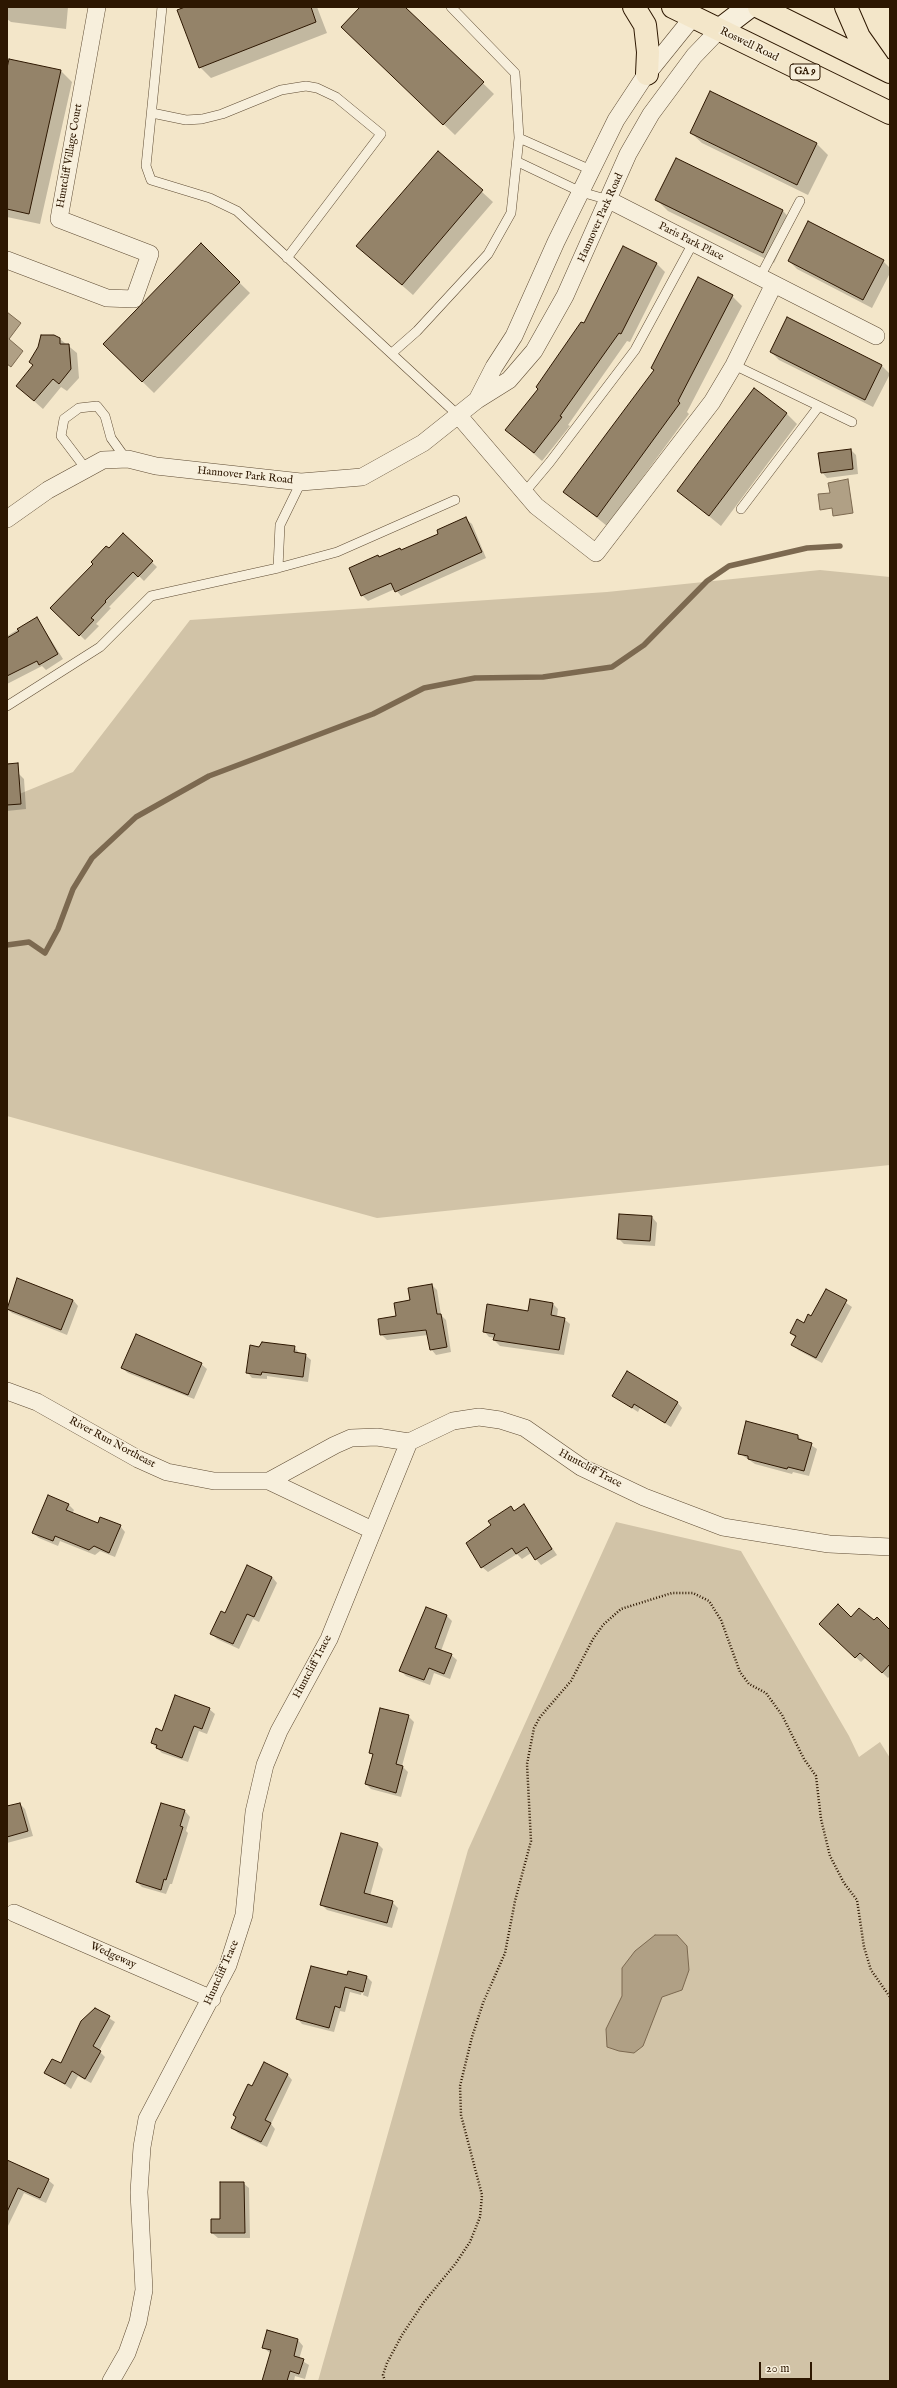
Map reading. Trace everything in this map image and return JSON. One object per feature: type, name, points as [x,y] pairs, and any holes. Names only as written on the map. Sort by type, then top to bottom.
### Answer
[{"type":"main road","points":[[634,7],[645,25],[648,52],[647,74]]},
{"type":"main road","name":"Roswell Road","points":[[673,7],[698,12],[719,30],[890,113]]},
{"type":"main road","points":[[759,7],[887,71]]},
{"type":"main road","points":[[846,7],[858,37],[874,60],[887,71]]},
{"type":"street","name":"Huntcliff Village Court","points":[[7,260],[107,298],[134,300],[150,254],[59,219],[97,7]]},
{"type":"street","points":[[719,30],[748,7]]},
{"type":"street","name":"Hannover Park Road","points":[[477,400],[494,367],[514,336],[591,170],[616,120],[647,74],[698,12]]},
{"type":"street","name":"Hannover Park Road","points":[[7,519],[48,490],[104,460],[126,459],[156,466],[301,482],[362,477],[422,443],[459,416],[477,400],[509,380],[534,352],[568,290],[628,154],[651,114],[690,62],[719,30]]},
{"type":"street","name":"Paris Park Place","points":[[609,200],[876,336]]},
{"type":"street","points":[[459,416],[524,493],[557,524],[596,552],[712,402],[734,365],[767,280]]},
{"type":"street","name":"River Run Northeast","points":[[7,1391],[37,1402],[138,1459],[167,1472],[214,1481],[269,1481],[372,1530]]},
{"type":"street","name":"Huntcliff Trace","points":[[111,2381],[127,2353],[138,2322],[144,2290],[139,2192],[142,2147],[147,2120],[212,1999],[228,1965],[244,1915],[254,1812],[265,1766],[279,1731],[329,1639],[409,1442],[452,1422],[479,1417],[500,1420],[525,1428],[559,1454],[644,1497],[722,1527],[829,1544],[890,1547]]},
{"type":"street","name":"River Run Northeast","points":[[269,1481],[334,1445],[351,1438],[377,1437],[409,1442]]},
{"type":"street","name":"Wedgeway","points":[[14,1913],[212,1999]]},
{"type":"lane","points":[[162,7],[146,166],[151,180],[210,198],[237,211],[459,416]]},
{"type":"lane","points":[[392,353],[418,331],[488,254],[511,213],[518,162],[519,138],[515,73],[451,7]]},
{"type":"lane","points":[[152,113],[186,120],[202,120],[222,114],[281,90],[306,86],[317,88],[336,97],[381,134],[287,258]]},
{"type":"lane","points":[[519,138],[591,170]]},
{"type":"lane","points":[[518,162],[581,192],[609,200]]},
{"type":"lane","points":[[767,280],[800,201]]},
{"type":"lane","points":[[524,493],[550,462],[635,350],[693,242]]},
{"type":"lane","points":[[734,365],[852,422]]},
{"type":"lane","points":[[86,469],[61,436],[64,419],[79,408],[97,406],[105,416],[112,438],[126,459]]},
{"type":"lane","points":[[741,509],[819,406]]},
{"type":"lane","points":[[278,568],[280,525],[301,482]]},
{"type":"lane","points":[[7,706],[100,647],[151,596],[278,568],[337,552],[455,500]]},
{"type":"path","points":[[385,2381],[383,2375],[387,2362],[402,2335],[424,2302],[456,2263],[470,2242],[480,2217],[482,2195],[461,2115],[460,2086],[474,2030],[505,1953],[514,1901],[531,1841],[527,1764],[534,1728],[540,1716],[571,1680],[593,1639],[603,1625],[620,1610],[672,1592],[693,1593],[709,1601],[721,1620],[740,1672],[749,1684],[766,1693],[782,1715],[804,1759],[816,1776],[821,1819],[830,1856],[844,1883],[857,1900],[864,1948],[871,1970],[890,1997]]},
{"type":"shaded area","points":[[7,312],[21,323],[9,339],[23,351],[11,367],[7,364]]},
{"type":"shaded area","points":[[848,479],[853,513],[833,516],[832,508],[820,510],[818,494],[830,493],[828,483]]},
{"type":"shaded area","points":[[820,570],[890,577],[890,1165],[377,1218],[7,1116],[7,799],[73,772],[190,620],[607,592]]},
{"type":"shaded area","points":[[616,1522],[741,1551],[849,1736],[859,1757],[880,1742],[890,1758],[890,2381],[318,2381],[468,1850]]},
{"type":"shaded area","points":[[655,1935],[677,1935],[687,1946],[689,1970],[682,1990],[662,1997],[643,2046],[634,2053],[619,2051],[607,2047],[606,2029],[622,1996],[622,1968],[635,1951]]},
{"type":"building","points":[[185,7],[311,7],[316,22],[199,68],[177,10]]},
{"type":"building","points":[[360,7],[405,7],[484,82],[443,125],[341,27]]},
{"type":"building","points":[[9,59],[61,70],[29,214],[7,209],[7,68]]},
{"type":"building","points":[[710,91],[817,143],[797,185],[690,133]]},
{"type":"building","points":[[438,151],[483,190],[402,285],[356,246]]},
{"type":"building","points":[[676,158],[783,210],[763,253],[655,200]]},
{"type":"building","points":[[808,221],[884,260],[863,300],[788,261]]},
{"type":"building","points":[[201,243],[240,282],[142,382],[103,344]]},
{"type":"building","points":[[623,246],[657,263],[621,334],[619,333],[560,416],[562,417],[534,453],[505,430],[538,389],[536,387],[581,322],[584,323]]},
{"type":"building","points":[[698,277],[733,295],[678,401],[680,403],[597,517],[563,492],[654,370],[651,368]]},
{"type":"building","points":[[787,317],[882,365],[865,400],[770,352]]},
{"type":"building","points":[[41,335],[54,335],[60,338],[60,344],[69,344],[71,369],[59,384],[53,379],[34,401],[16,386],[33,365],[29,362],[38,347]]},
{"type":"building","points":[[754,388],[787,413],[709,516],[677,491]]},
{"type":"building","points":[[851,449],[853,469],[821,473],[818,453]]},
{"type":"building","points":[[466,517],[482,552],[395,592],[391,583],[361,596],[349,568],[378,555],[379,557],[400,548],[401,550],[438,534],[437,530]]},
{"type":"building","points":[[123,533],[153,561],[138,577],[133,572],[105,601],[106,602],[91,618],[94,620],[79,636],[50,608],[93,564],[91,562],[106,546],[109,548]]},
{"type":"building","points":[[37,617],[58,654],[39,665],[37,661],[7,676],[7,638],[19,631],[17,629]]},
{"type":"building","points":[[18,763],[21,804],[7,805],[7,764]]},
{"type":"building","points":[[619,1214],[652,1216],[650,1241],[617,1239]]},
{"type":"building","points":[[17,1278],[73,1300],[61,1330],[7,1309]]},
{"type":"building","points":[[432,1284],[437,1314],[441,1314],[447,1347],[430,1350],[426,1330],[380,1335],[378,1319],[396,1316],[394,1303],[410,1300],[408,1288]]},
{"type":"building","points":[[826,1289],[847,1300],[816,1358],[791,1345],[796,1336],[790,1333],[797,1319],[804,1323],[808,1314],[811,1316]]},
{"type":"building","points":[[530,1299],[553,1303],[551,1315],[565,1318],[559,1350],[493,1340],[495,1334],[483,1332],[487,1304],[528,1311]]},
{"type":"building","points":[[136,1334],[202,1363],[188,1395],[121,1368]]},
{"type":"building","points":[[262,1342],[295,1346],[294,1352],[306,1354],[303,1377],[262,1372],[261,1375],[246,1373],[250,1345],[259,1347]]},
{"type":"building","points":[[627,1371],[678,1402],[665,1423],[634,1404],[632,1408],[612,1396]]},
{"type":"building","points":[[746,1421],[798,1435],[798,1439],[812,1443],[804,1471],[788,1467],[787,1469],[748,1459],[748,1456],[738,1454]]},
{"type":"building","points":[[48,1495],[69,1504],[66,1510],[98,1523],[100,1517],[121,1525],[109,1553],[94,1546],[89,1550],[55,1536],[53,1541],[32,1533]]},
{"type":"building","points":[[524,1504],[552,1549],[535,1560],[527,1547],[516,1554],[512,1548],[481,1568],[466,1543],[491,1525],[488,1521],[511,1506],[514,1511]]},
{"type":"building","points":[[247,1565],[272,1577],[254,1617],[247,1614],[233,1644],[210,1634],[221,1611],[225,1613]]},
{"type":"building","points":[[838,1604],[851,1617],[859,1608],[874,1620],[877,1617],[890,1630],[890,1664],[882,1673],[860,1653],[855,1658],[819,1624]]},
{"type":"building","points":[[426,1607],[447,1615],[435,1648],[452,1654],[444,1674],[429,1668],[424,1680],[399,1671]]},
{"type":"building","points":[[175,1695],[210,1708],[202,1729],[194,1726],[182,1758],[156,1748],[157,1745],[151,1743],[156,1728],[162,1731]]},
{"type":"building","points":[[380,1708],[409,1715],[396,1764],[403,1766],[396,1793],[365,1784],[373,1754],[369,1753]]},
{"type":"building","points":[[20,1803],[28,1831],[7,1837],[7,1806]]},
{"type":"building","points":[[161,1803],[185,1810],[180,1826],[183,1827],[166,1880],[164,1879],[161,1890],[136,1882]]},
{"type":"building","points":[[341,1833],[378,1843],[364,1893],[393,1901],[387,1923],[320,1905]]},
{"type":"building","points":[[311,1966],[347,1975],[348,1971],[367,1976],[363,1992],[345,1987],[340,2008],[335,2006],[329,2028],[296,2019]]},
{"type":"building","points":[[95,2008],[110,2016],[93,2046],[101,2051],[85,2079],[72,2071],[65,2084],[44,2073],[52,2059],[61,2063],[81,2021]]},
{"type":"building","points":[[264,2062],[288,2074],[265,2120],[271,2123],[261,2142],[231,2128],[236,2117],[233,2115],[248,2084],[252,2086]]},
{"type":"building","points":[[7,2160],[49,2179],[40,2198],[18,2188],[7,2212]]},
{"type":"building","points":[[220,2182],[244,2182],[245,2233],[211,2233],[211,2219],[220,2219]]},
{"type":"building","points":[[267,2330],[298,2339],[294,2356],[304,2359],[299,2374],[290,2371],[287,2381],[262,2381],[271,2350],[262,2348]]},
{"type":"waterway","points":[[7,945],[29,942],[45,953],[58,929],[73,889],[92,858],[136,817],[209,776],[373,714],[424,688],[475,678],[543,677],[612,667],[644,645],[707,581],[729,566],[807,548],[840,546]]}]
